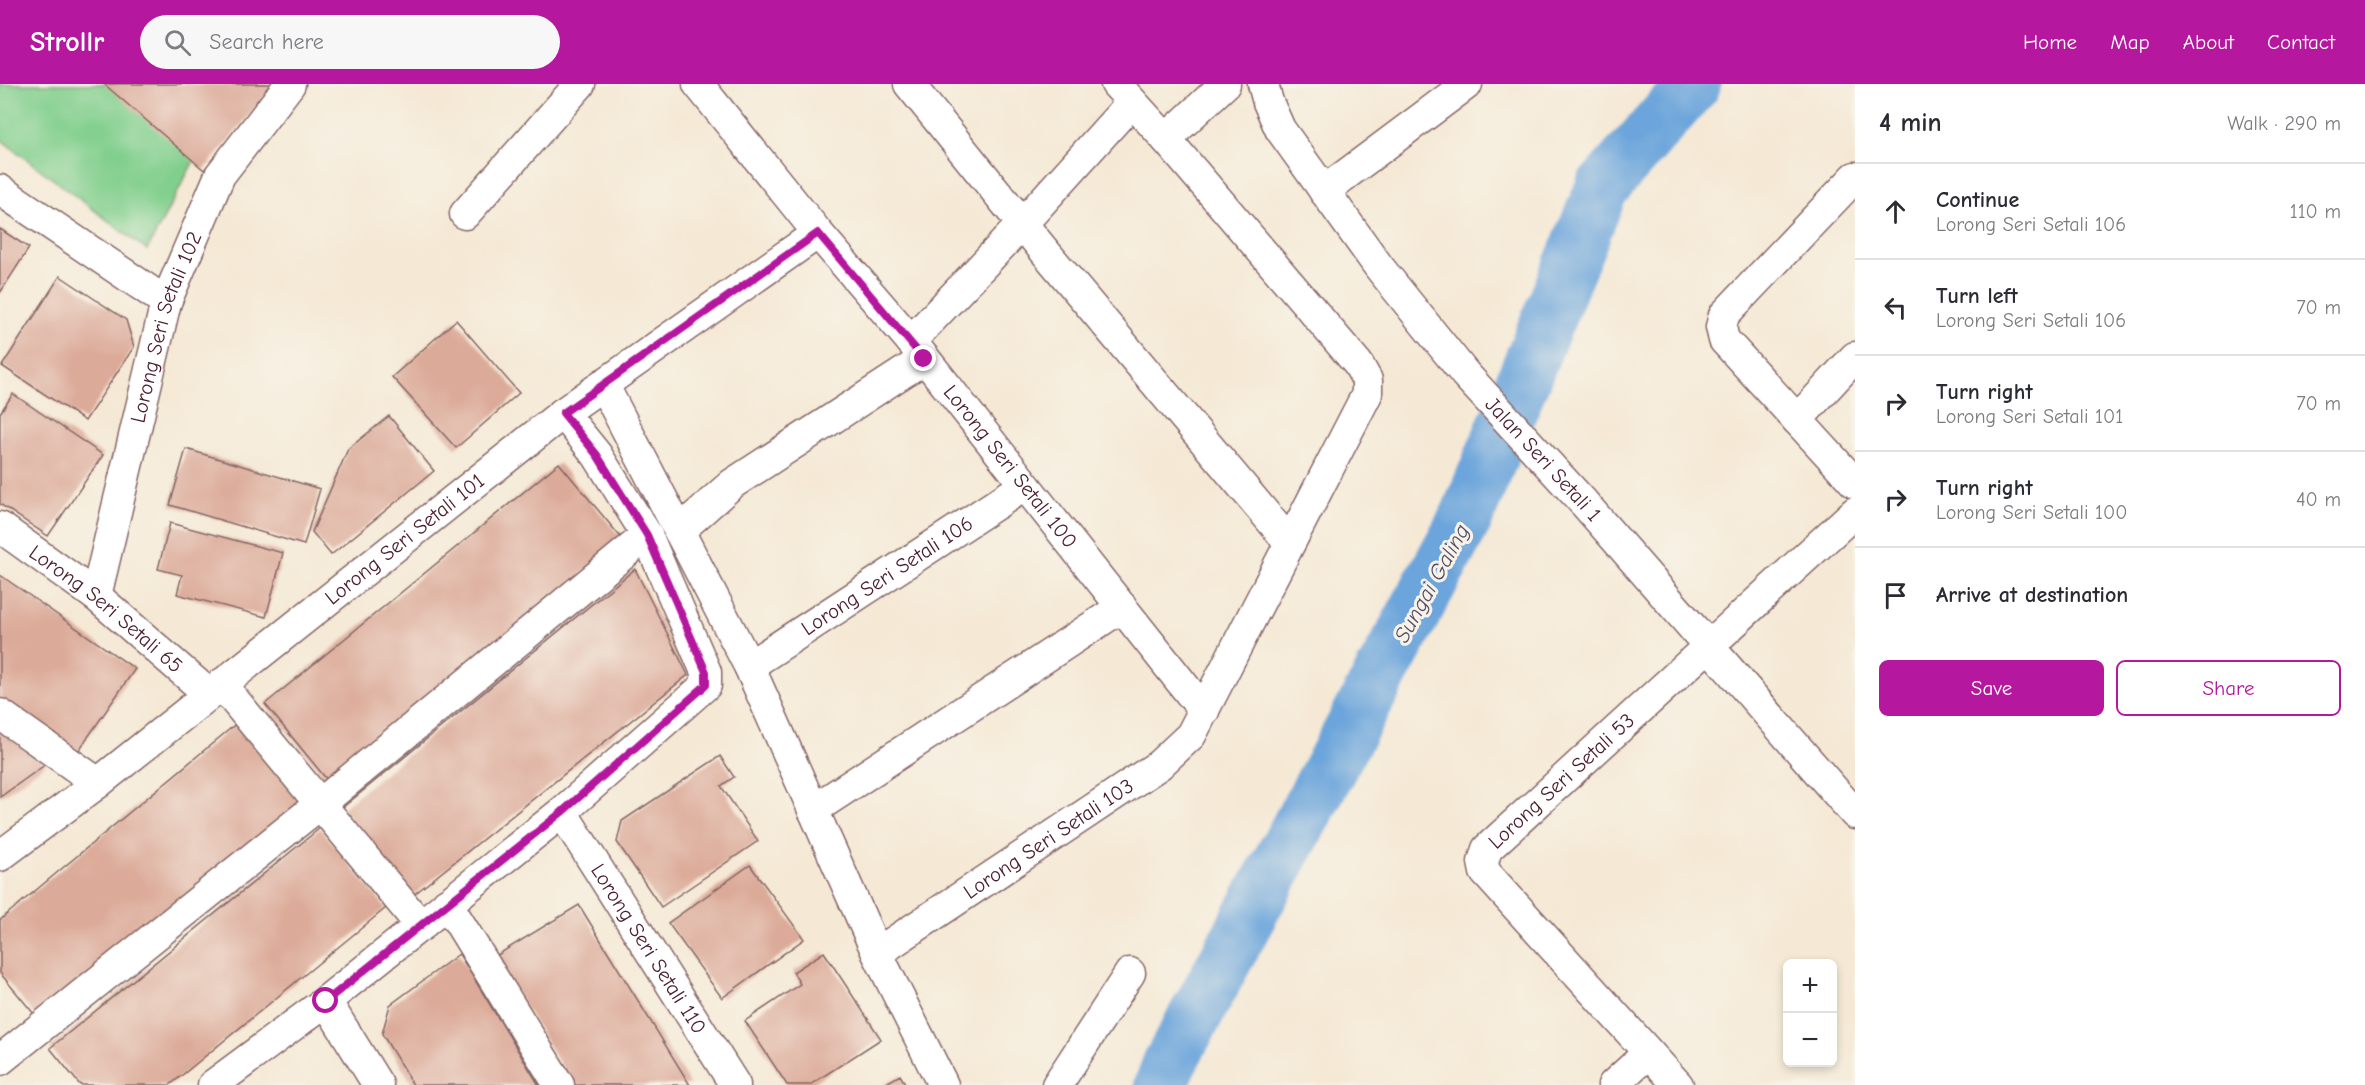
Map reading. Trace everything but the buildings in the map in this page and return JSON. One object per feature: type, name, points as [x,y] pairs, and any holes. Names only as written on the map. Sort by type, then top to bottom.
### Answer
[{"type":"street","name":"Lorong Seri Setali 102","points":[[96,596],[166,302],[220,175],[290,84]]},
{"type":"street","points":[[465,213],[580,84]]},
{"type":"street","name":"Lorong Seri Setali 100","points":[[698,84],[818,233],[917,350],[1204,711]]},
{"type":"street","points":[[909,84],[1289,542]]},
{"type":"street","points":[[679,531],[732,484],[917,350],[1023,223],[1124,93],[1166,139],[1225,84]]},
{"type":"street","name":"Jalan Seri Setali 1","points":[[1263,84],[1280,129],[1379,267],[1465,374],[1584,503],[1855,814]]},
{"type":"street","points":[[1324,191],[1467,84]]},
{"type":"street","name":"Lorong Seri Setali 103","points":[[877,953],[1159,765],[1191,735],[1366,394],[1367,380],[1358,364],[1166,139]]},
{"type":"street","points":[[1855,177],[1724,315],[1721,327],[1724,340],[1855,483]]},
{"type":"street","points":[[0,190],[166,302]]},
{"type":"street","name":"Lorong Seri Setali 101","points":[[0,856],[98,783],[563,413],[818,233]]},
{"type":"street","points":[[1797,420],[1855,357]]},
{"type":"street","points":[[603,384],[748,666],[877,953],[943,1085]]},
{"type":"street","points":[[213,1085],[326,1001],[562,812],[706,685],[706,672],[647,535],[597,455],[563,413]]},
{"type":"street","name":"Lorong Seri Setali 106","points":[[748,666],[1024,486]]},
{"type":"street","name":"Lorong Seri Setali 53","points":[[1678,1085],[1485,872],[1483,862],[1487,849],[1855,512]]},
{"type":"street","name":"Lorong Seri Setali 65","points":[[0,528],[96,596],[215,689],[320,804],[421,926]]},
{"type":"street","points":[[0,1060],[320,804],[647,535]]},
{"type":"street","points":[[813,810],[1122,607]]},
{"type":"street","points":[[0,714],[98,783]]},
{"type":"street","name":"Lorong Seri Setali 110","points":[[562,812],[735,1085]]},
{"type":"street","points":[[447,903],[559,1085]]},
{"type":"street","points":[[1057,1085],[1131,973]]},
{"type":"street","points":[[326,1001],[378,1085]]},
{"type":"street","points":[[1613,1085],[1648,1053]]},
{"type":"green space","points":[[0,84],[115,84],[198,153],[147,250],[0,139]]},
{"type":"waterway","name":"Sungai Galing","points":[[1161,1085],[1169,1064],[1467,516],[1602,188],[1694,84]]},
{"type":"route","points":[[326,1001],[562,812],[706,685],[706,672],[647,535],[597,455],[563,413],[818,233],[924,359]]}]
